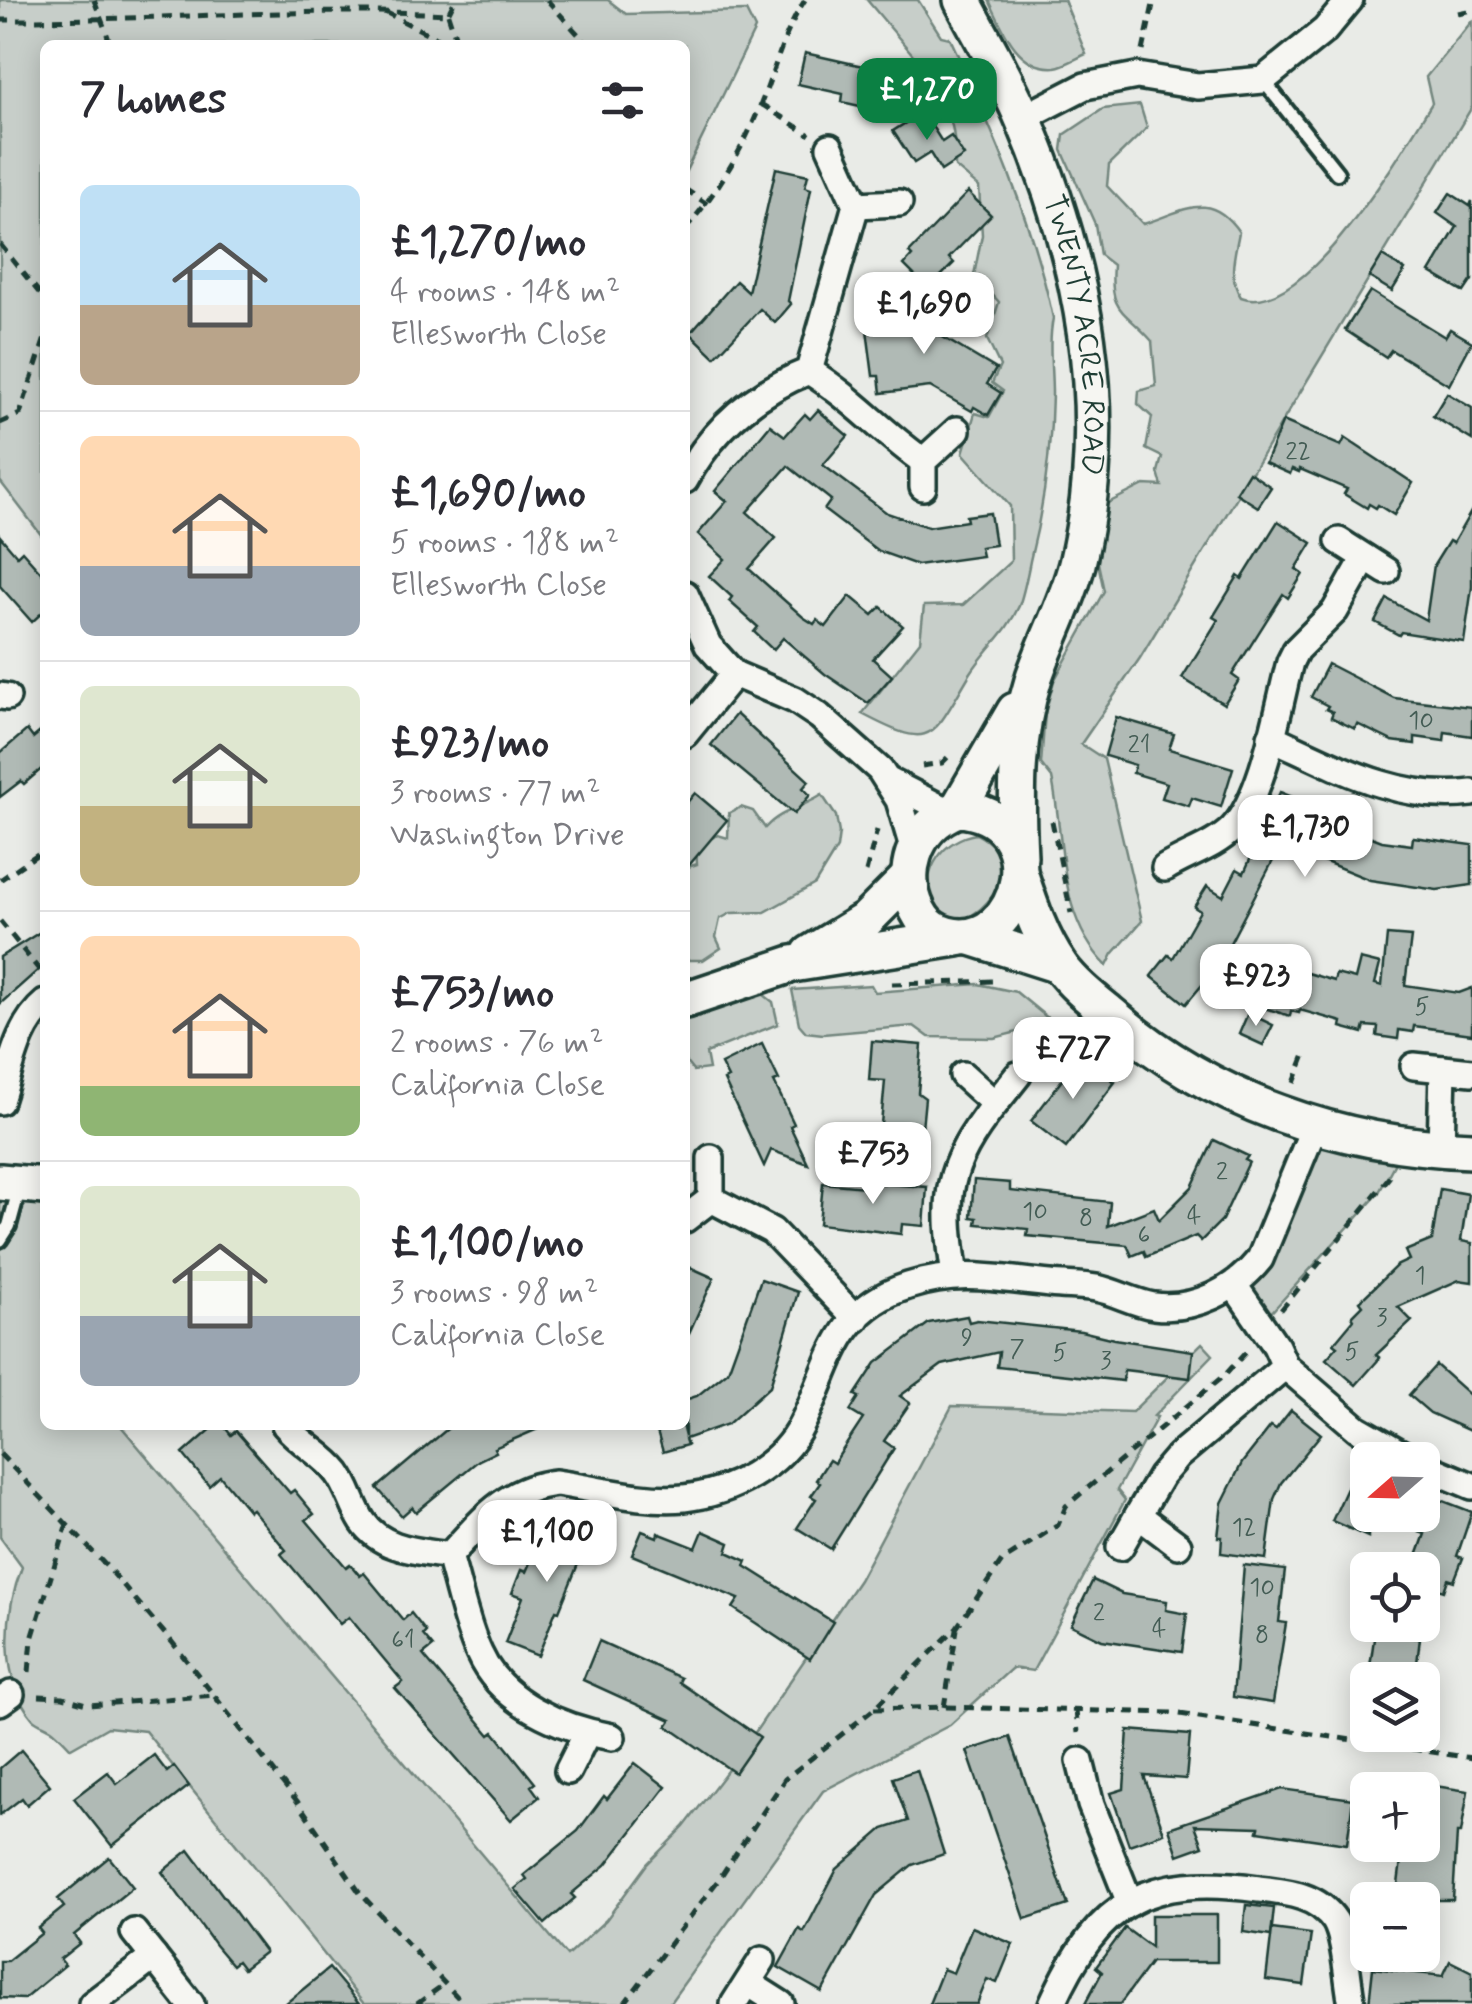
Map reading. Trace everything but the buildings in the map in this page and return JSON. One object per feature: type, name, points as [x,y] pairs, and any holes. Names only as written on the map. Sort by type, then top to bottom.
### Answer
[{"type":"street","name":"TWENTY ACRE ROAD","points":[[962,0],[1023,118],[1061,216],[1084,305],[1092,374],[1094,444],[1076,567],[1034,680],[1018,745],[1019,866]]},
{"type":"street","points":[[1023,118],[1085,86],[1137,76],[1198,86],[1263,80],[1325,30],[1350,0]]},
{"type":"street","points":[[810,371],[856,204],[830,147]]},
{"type":"street","points":[[856,204],[899,203]]},
{"type":"street","points":[[810,371],[844,394],[923,474],[957,430]]},
{"type":"street","points":[[690,473],[718,433],[745,407],[774,385],[810,371]]},
{"type":"street","points":[[1165,868],[1217,840],[1241,818],[1261,774],[1296,650],[1376,564],[1339,541]]},
{"type":"street","points":[[690,605],[708,645],[734,674],[795,700],[819,716],[889,781],[954,811],[988,815],[1000,823],[1010,836],[1042,936],[1059,965],[1076,986],[1164,1057],[1213,1086],[1315,1125],[1358,1137],[1456,1149],[1443,1069]]},
{"type":"street","points":[[690,728],[734,674]]},
{"type":"street","name":"TWENTY ACRE ROAD","points":[[954,811],[1034,680]]},
{"type":"street","points":[[1270,737],[1378,785],[1430,794],[1472,793]]},
{"type":"street","points":[[889,781],[906,820],[917,910],[926,923],[938,933],[1059,965]]},
{"type":"street","points":[[792,964],[866,920],[911,864],[926,832],[954,811]]},
{"type":"street","points":[[690,998],[792,964],[964,938],[990,927],[1004,914],[1015,895],[1019,866]]},
{"type":"street","points":[[0,1101],[25,1028],[40,1008]]},
{"type":"street","points":[[1414,1066],[1472,1072]]},
{"type":"street","points":[[963,1075],[996,1104]]},
{"type":"street","points":[[955,1276],[949,1236],[952,1182],[964,1145],[1018,1075]]},
{"type":"street","points":[[449,1556],[505,1499],[538,1485],[556,1483],[679,1498],[700,1496],[744,1480],[792,1440],[803,1424],[828,1358],[856,1319],[902,1287],[979,1274],[1095,1288],[1154,1306],[1197,1302],[1234,1285],[1249,1274],[1269,1244],[1315,1125]]},
{"type":"street","points":[[711,1158],[711,1200]]},
{"type":"street","points":[[711,1200],[772,1231],[856,1319]]},
{"type":"street","points":[[690,1216],[711,1200]]},
{"type":"street","points":[[1234,1285],[1276,1346],[1285,1366],[1356,1428],[1381,1442]]},
{"type":"street","points":[[1120,1546],[1161,1476],[1178,1456],[1285,1366]]},
{"type":"street","points":[[289,1430],[341,1477],[372,1533],[399,1547],[449,1556]]},
{"type":"street","points":[[1440,1473],[1472,1486]]},
{"type":"street","points":[[1138,1516],[1178,1545]]},
{"type":"street","points":[[449,1556],[478,1652],[489,1672],[521,1702],[600,1735],[568,1772]]},
{"type":"street","points":[[1080,1761],[1091,1805],[1130,1903]]},
{"type":"street","points":[[1052,2004],[1067,1970],[1090,1936],[1130,1903],[1176,1886],[1214,1883],[1283,1892],[1314,1901],[1337,1924],[1352,2004]]},
{"type":"street","points":[[134,1932],[191,2004]]},
{"type":"street","points":[[92,2004],[154,1957]]},
{"type":"street","points":[[762,1960],[741,1993],[781,2004]]},
{"type":"lane","points":[[1263,80],[1337,173]]},
{"type":"lane","points":[[0,1240],[9,1226],[22,1184]]},
{"type":"path","points":[[94,0],[108,40]]},
{"type":"path","points":[[454,0],[448,14],[456,40]]},
{"type":"path","points":[[547,0],[583,40]]},
{"type":"path","points":[[690,223],[707,204],[761,104],[788,25],[805,0]]},
{"type":"path","points":[[1137,76],[1154,0]]},
{"type":"path","points":[[1458,13],[1472,10]]},
{"type":"path","points":[[382,11],[440,40]]},
{"type":"path","points":[[0,20],[102,21],[382,11],[448,14]]},
{"type":"path","points":[[761,104],[830,147]]},
{"type":"path","points":[[690,193],[707,204]]},
{"type":"path","points":[[0,244],[40,294]]},
{"type":"path","points":[[0,422],[20,414],[40,353]]},
{"type":"path","points":[[913,762],[931,766],[955,751]]},
{"type":"path","points":[[1052,816],[1076,926]]},
{"type":"path","points":[[862,880],[872,858],[878,819]]},
{"type":"path","points":[[0,880],[40,852]]},
{"type":"path","points":[[0,921],[40,971]]},
{"type":"path","points":[[882,984],[1011,982]]},
{"type":"path","points":[[1306,1091],[1293,1086],[1307,1050]]},
{"type":"path","points":[[1276,1316],[1392,1172]]},
{"type":"path","points":[[624,2004],[719,1879],[785,1779],[874,1709],[957,1626],[1002,1561],[1058,1525],[1066,1506],[1227,1374],[1254,1343]]},
{"type":"path","points":[[0,1454],[111,1570],[216,1695],[297,1800],[360,1893],[464,2004]]},
{"type":"path","points":[[67,1523],[12,1697],[63,1697],[90,1705],[216,1695]]},
{"type":"path","points":[[944,1707],[957,1626]]},
{"type":"path","points":[[874,1709],[1173,1712],[1472,1758]]},
{"type":"path","points":[[417,2004],[444,1985]]},
{"type":"shaded area","points":[[0,0],[608,0],[626,14],[746,11],[755,29],[690,163],[690,40],[40,40],[40,533],[0,481]]},
{"type":"shaded area","points":[[867,0],[918,0],[941,36],[950,38],[996,140],[1022,210],[1053,318],[1048,457],[1021,601],[938,725],[918,735],[904,733],[862,714],[920,641],[924,606],[963,605],[1011,561],[1010,506],[963,453],[975,413],[989,417],[1003,391],[992,383],[1000,366],[987,339],[999,302],[974,275],[982,235],[979,187],[955,167],[949,118],[937,100],[915,83],[919,62]]},
{"type":"shaded area","points":[[989,0],[1064,0],[1086,54],[1055,67],[1030,62],[1013,45]]},
{"type":"shaded area","points":[[1472,21],[1472,107],[1140,658],[1081,744],[1104,759],[1142,921],[1107,966],[1079,925],[1071,902],[1052,778],[1041,764],[1045,713],[1054,681],[1104,591],[1098,563],[1104,505],[1144,485],[1162,486],[1158,472],[1162,457],[1146,449],[1152,417],[1138,404],[1139,391],[1156,386],[1152,341],[1116,302],[1113,265],[1100,255],[1095,224],[1062,150],[1064,135],[1103,109],[1140,105],[1147,128],[1109,165],[1107,186],[1143,224],[1184,209],[1207,207],[1217,211],[1239,232],[1233,273],[1241,297],[1266,297],[1294,283],[1350,226],[1432,103],[1426,77]]},
{"type":"shaded area","points":[[822,795],[836,816],[837,848],[815,884],[765,912],[731,913],[720,919],[716,937],[721,948],[703,960],[690,960],[690,866],[697,864],[696,846],[718,835],[728,838],[729,813],[741,807],[753,811],[765,828],[778,817]]},
{"type":"shaded area","points":[[976,834],[995,849],[1001,867],[998,885],[973,914],[957,920],[942,916],[929,889],[932,867],[954,842]]},
{"type":"shaded area","points":[[978,984],[1016,992],[1055,1024],[1035,1038],[1017,1032],[994,1038],[929,1037],[914,1026],[806,1032],[799,1024],[792,990],[871,985],[875,992]]},
{"type":"shaded area","points":[[755,988],[773,1002],[778,1024],[706,1053],[709,1069],[693,1071],[690,1004]]},
{"type":"shaded area","points":[[1315,1125],[1404,1146],[1378,1194],[1259,1326],[1234,1285]]},
{"type":"shaded area","points":[[0,1194],[40,1195],[40,1430],[124,1430],[567,1956],[606,1920],[647,1864],[684,1827],[743,1750],[859,1580],[952,1406],[1132,1412],[1202,1343],[1213,1355],[1154,1416],[1157,1417],[1117,1490],[1125,1500],[1033,1671],[1012,1668],[950,1725],[823,1791],[669,2004],[364,2004],[145,1731],[108,1727],[71,1748],[54,1731],[33,1719],[15,1685],[8,1646],[11,1605],[22,1567],[0,1537]]}]
